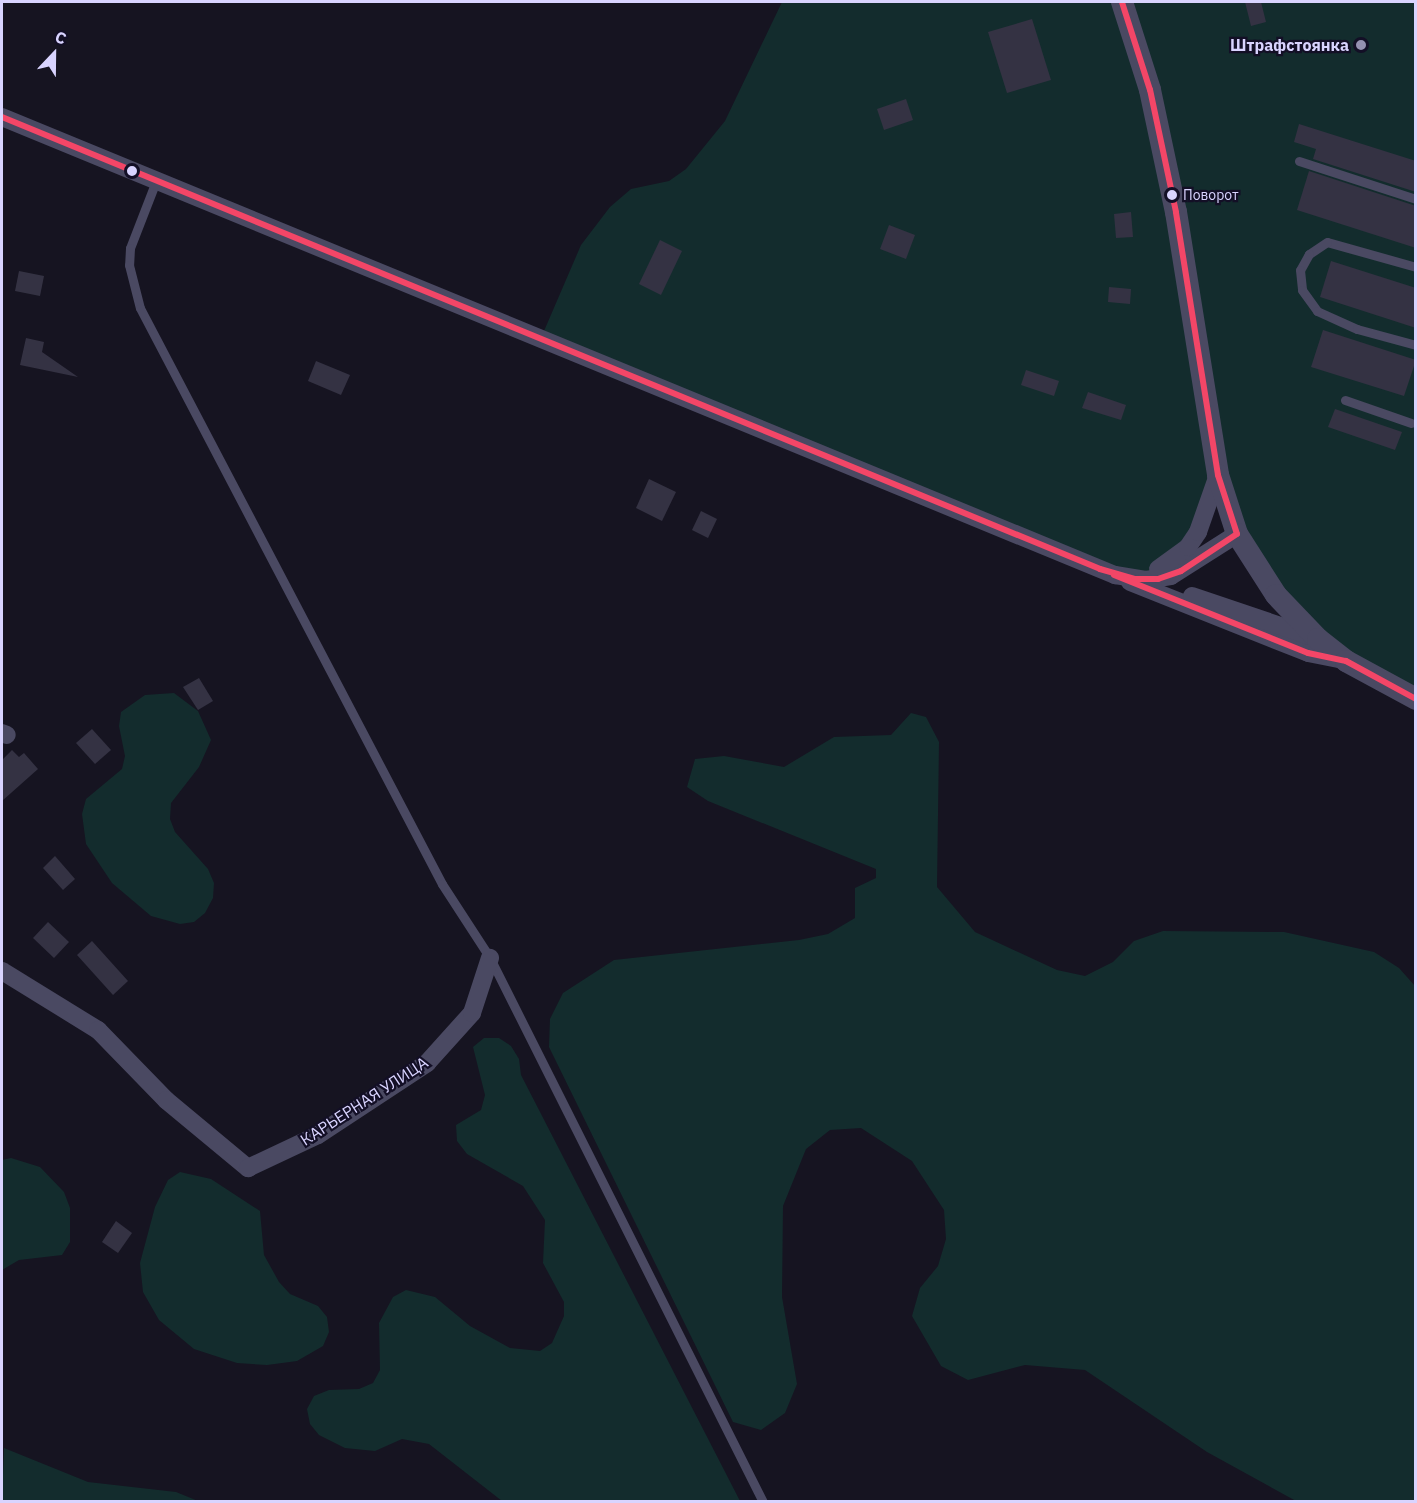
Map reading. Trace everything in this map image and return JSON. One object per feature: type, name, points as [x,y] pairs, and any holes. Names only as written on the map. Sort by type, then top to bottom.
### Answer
[{"type":"street","points":[[1122,2],[1150,90],[1176,212],[1218,475],[1237,534],[1276,595],[1318,639],[1346,661],[1416,699]]},
{"type":"street","points":[[2,117],[1115,575],[1308,653],[1346,661]]},
{"type":"street","points":[[1115,575],[1158,569],[1179,558],[1198,532],[1218,475]]},
{"type":"street","points":[[1115,575],[1146,579],[1170,576],[1237,534]]},
{"type":"street","points":[[1115,575],[1196,597],[1318,639]]},
{"type":"street","name":"КАРЬЕРНАЯ УЛИЦА","points":[[2,971],[98,1030],[166,1100],[248,1168],[318,1135],[427,1063],[472,1013],[490,958]]},
{"type":"lane","points":[[1299,161],[1416,199]]},
{"type":"lane","points":[[156,181],[130,248],[129,266],[140,308],[442,884],[490,958],[763,1502]]},
{"type":"lane","points":[[1416,267],[1327,242],[1309,254],[1300,270],[1302,290],[1317,311],[1357,329],[1416,345]]},
{"type":"lane","points":[[1345,400],[1411,423]]},
{"type":"green space","points":[[782,2],[1415,2],[1415,693],[1346,661],[1276,595],[1218,476],[1198,532],[1148,572],[1115,575],[541,338],[581,245],[610,207],[631,189],[669,181],[686,169],[725,121]]},
{"type":"green space","points":[[174,693],[198,711],[211,740],[199,767],[171,803],[170,819],[175,832],[208,869],[214,883],[213,898],[205,913],[194,922],[180,924],[151,916],[112,883],[86,844],[82,814],[86,799],[122,769],[125,756],[119,726],[121,712],[145,695]]},
{"type":"green space","points":[[911,713],[926,717],[939,742],[937,887],[975,932],[1057,970],[1085,976],[1113,962],[1134,941],[1163,931],[1284,932],[1374,952],[1399,968],[1415,986],[1415,1501],[1296,1501],[1207,1452],[1085,1370],[1025,1365],[968,1380],[941,1366],[912,1316],[920,1288],[938,1266],[946,1239],[944,1210],[912,1161],[861,1128],[830,1130],[806,1149],[783,1206],[782,1297],[797,1384],[785,1413],[761,1430],[733,1422],[549,1047],[550,1019],[563,993],[614,960],[799,940],[828,934],[855,918],[855,888],[876,878],[876,869],[708,801],[687,787],[695,759],[724,756],[784,767],[834,737],[891,735]]},
{"type":"green space","points":[[484,1038],[499,1038],[511,1046],[519,1059],[521,1075],[740,1501],[502,1501],[429,1444],[402,1439],[375,1451],[345,1448],[319,1435],[310,1424],[307,1409],[314,1396],[329,1390],[359,1389],[373,1383],[380,1370],[379,1323],[393,1297],[406,1290],[435,1297],[470,1326],[510,1348],[540,1351],[552,1343],[564,1316],[564,1302],[543,1263],[545,1220],[523,1186],[467,1154],[457,1141],[456,1125],[481,1110],[485,1095],[473,1047]]},
{"type":"green space","points":[[11,1158],[40,1167],[64,1192],[70,1208],[70,1242],[62,1255],[19,1260],[2,1270],[2,1160]]},
{"type":"green space","points":[[180,1172],[211,1179],[260,1211],[264,1255],[279,1282],[290,1294],[318,1306],[327,1317],[329,1332],[323,1346],[297,1361],[267,1365],[237,1363],[194,1349],[159,1320],[143,1292],[140,1263],[155,1207],[168,1180]]},
{"type":"green space","points":[[4,1448],[88,1482],[176,1492],[198,1501],[2,1501]]},
{"type":"building","points":[[1245,2],[1261,2],[1266,22],[1251,26]]},
{"type":"building","points":[[1032,19],[1051,80],[1007,93],[988,32]]},
{"type":"building","points":[[906,99],[913,120],[884,130],[877,109]]},
{"type":"building","points":[[1299,124],[1416,161],[1416,192],[1313,159],[1316,149],[1294,142]]},
{"type":"building","points":[[1309,171],[1416,206],[1416,248],[1297,210]]},
{"type":"building","points":[[1131,212],[1133,237],[1116,238],[1114,214]]},
{"type":"building","points":[[889,225],[915,235],[906,259],[880,249]]},
{"type":"building","points":[[660,240],[682,251],[661,295],[639,284]]},
{"type":"building","points":[[1331,261],[1416,288],[1416,328],[1320,297]]},
{"type":"building","points":[[19,271],[44,276],[40,296],[15,291]]},
{"type":"building","points":[[1109,287],[1131,289],[1130,304],[1108,302]]},
{"type":"building","points":[[1323,330],[1416,360],[1404,396],[1311,367]]},
{"type":"building","points":[[26,338],[44,342],[42,352],[78,377],[20,365]]},
{"type":"building","points":[[316,361],[350,375],[341,395],[308,381]]},
{"type":"building","points":[[1026,370],[1059,381],[1054,396],[1021,385]]},
{"type":"building","points":[[1088,392],[1126,405],[1121,420],[1082,408]]},
{"type":"building","points":[[1335,409],[1402,432],[1395,450],[1328,427]]},
{"type":"building","points":[[649,479],[676,492],[662,521],[636,508]]},
{"type":"building","points":[[701,511],[717,519],[708,538],[692,530]]},
{"type":"building","points":[[199,678],[213,701],[198,710],[183,687]]},
{"type":"building","points":[[92,729],[111,750],[95,764],[76,743]]},
{"type":"building","points":[[12,750],[19,757],[24,753],[38,769],[2,801],[2,760]]},
{"type":"building","points":[[55,856],[75,879],[63,890],[43,868]]},
{"type":"building","points":[[48,922],[69,942],[54,958],[33,938]]},
{"type":"building","points":[[92,941],[128,981],[113,995],[77,955]]},
{"type":"building","points":[[116,1221],[132,1233],[118,1253],[102,1242]]},
{"type":"transit line","points":[[2,117],[1100,569],[1134,579],[1158,579],[1181,571],[1237,534],[1218,475],[1176,212],[1150,90],[1122,2]]},
{"type":"transit line","points":[[1114,575],[1308,653],[1346,661],[1416,699]]},
{"type":"place","name":"Штрафстоянка","points":[[1361,45]]},
{"type":"place","name":"Поворот","points":[[1172,195]]}]
